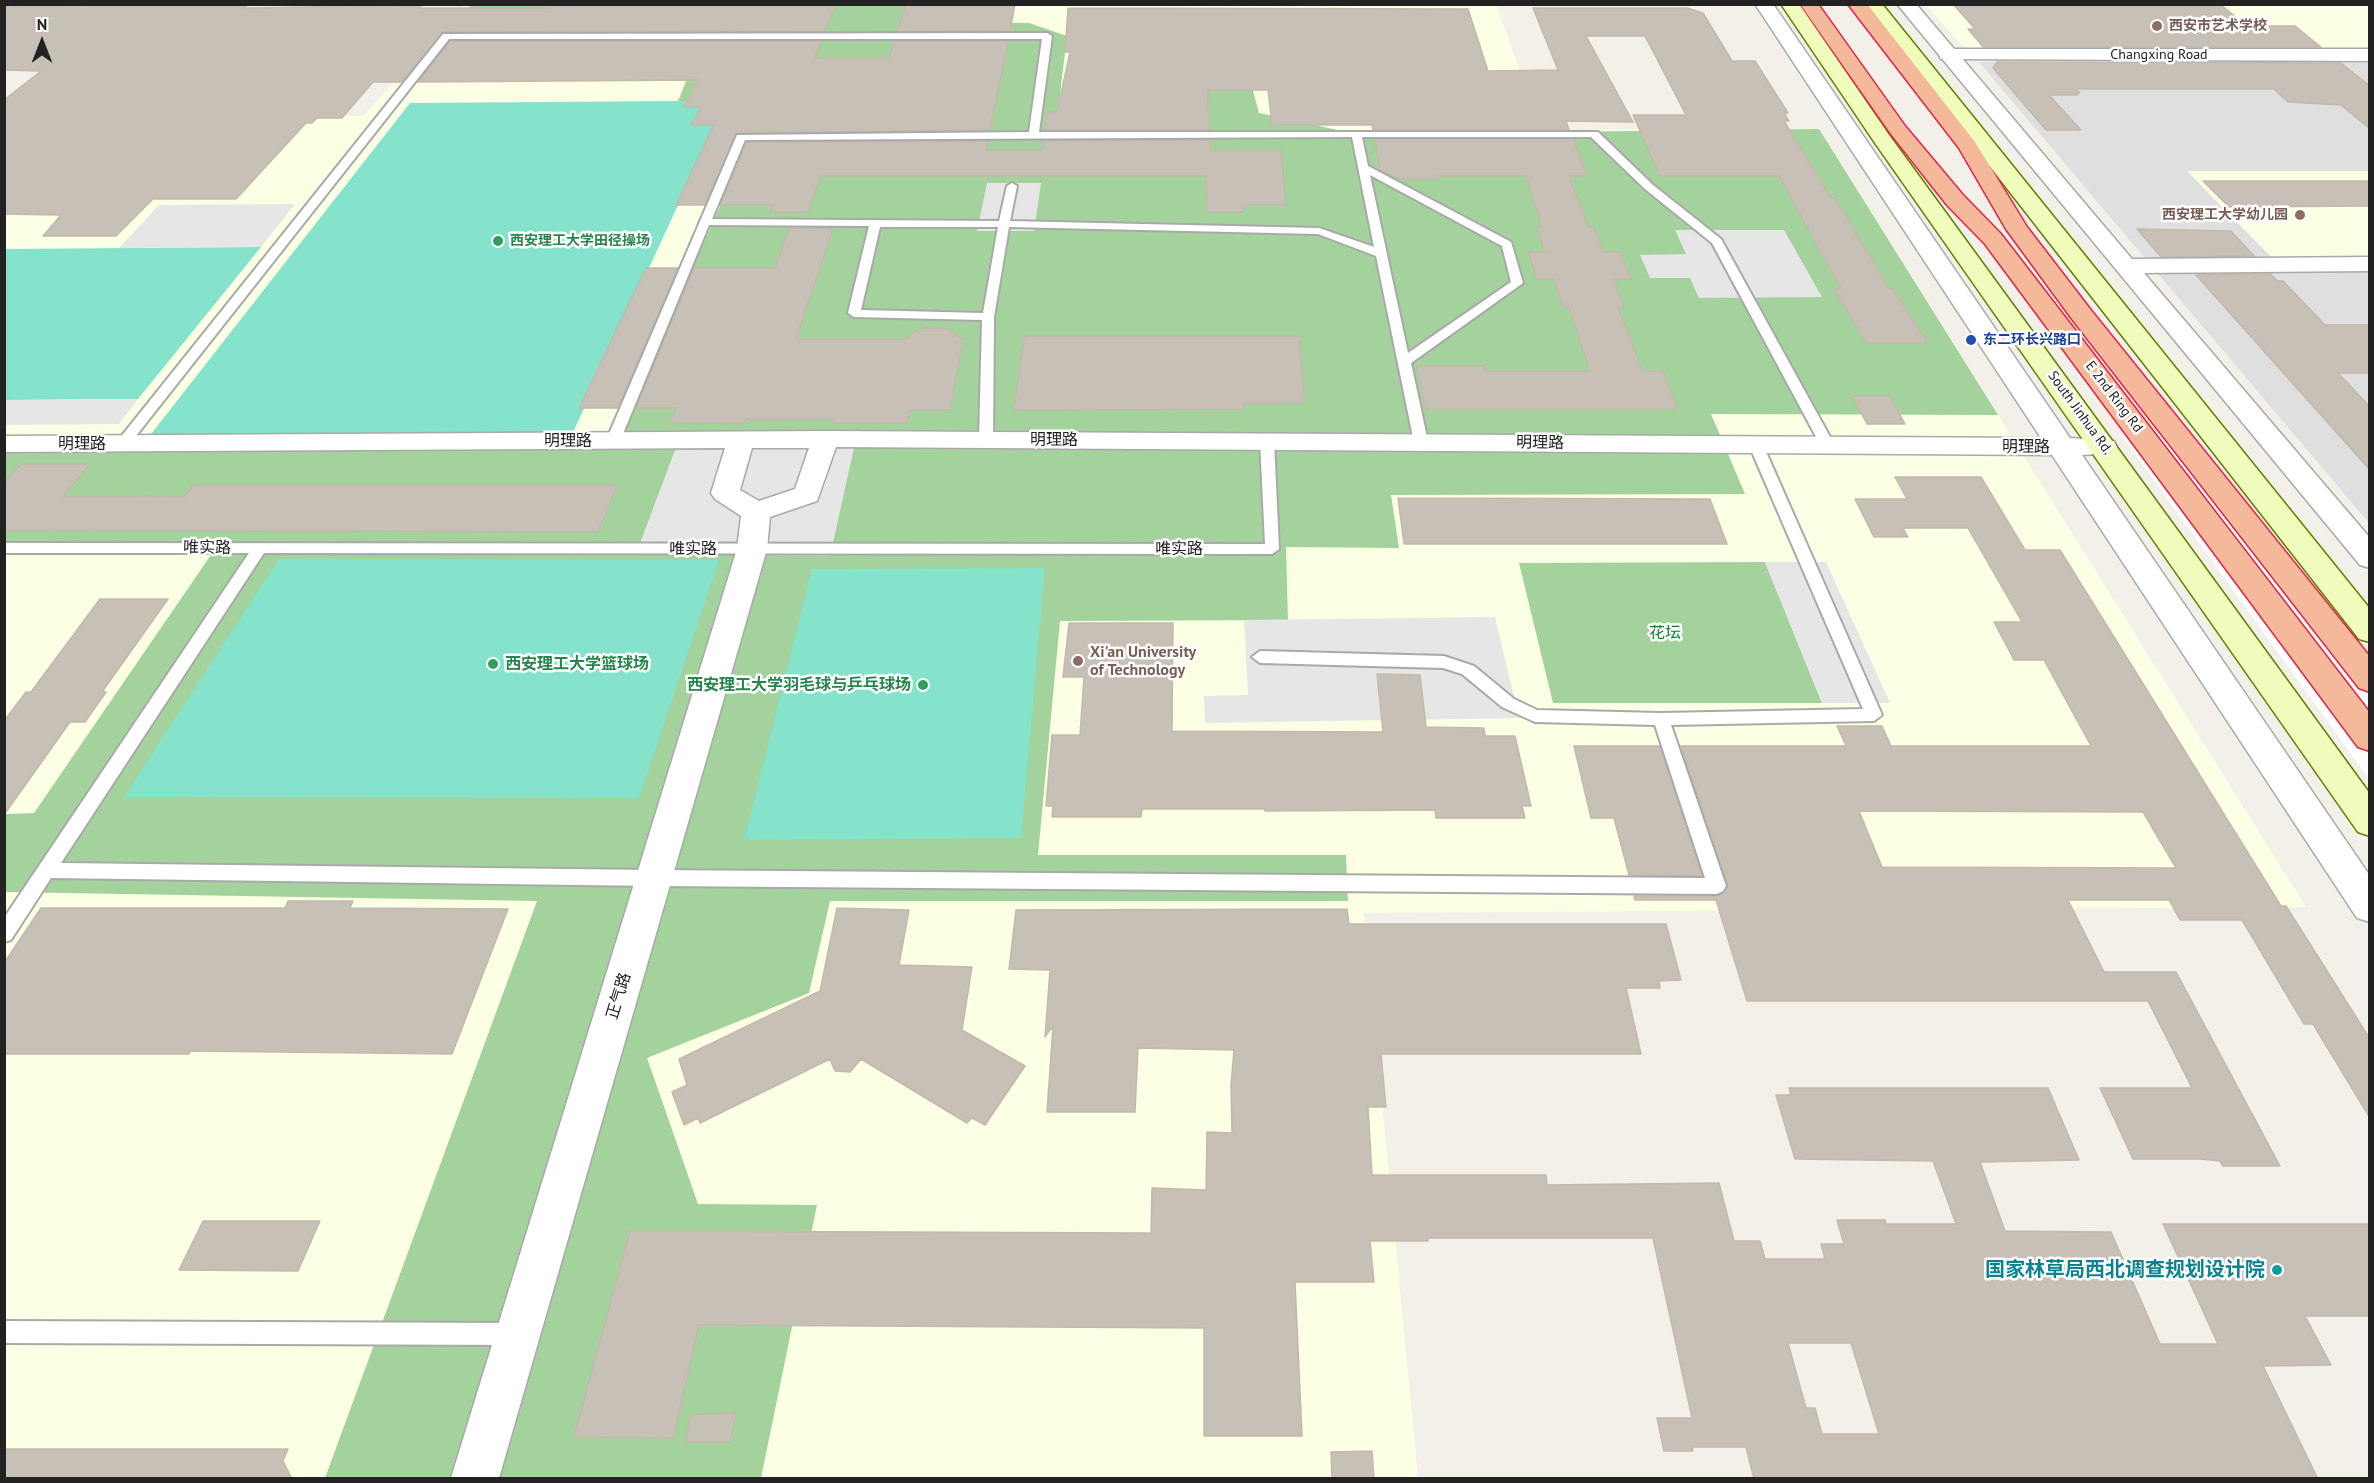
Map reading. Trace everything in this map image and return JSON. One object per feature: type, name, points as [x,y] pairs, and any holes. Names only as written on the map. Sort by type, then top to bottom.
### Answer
[{"type":"highway","name":"E 2nd Ring Rd","points":[[1809,4],[1898,130],[1955,200],[1993,239],[2370,738]]},
{"type":"highway","name":"E 2nd Ring Rd","points":[[1868,5],[1968,146],[2017,229],[2081,314],[2370,680]]},
{"type":"highway","points":[[1882,139],[1955,200]]},
{"type":"highway","points":[[1982,144],[1999,200]]},
{"type":"main road","name":"South Jinhua Rd.","points":[[1790,4],[1882,139],[2370,822]]},
{"type":"main road","points":[[1868,5],[1982,144],[2370,631]]},
{"type":"street","points":[[1764,4],[2370,907]]},
{"type":"street","points":[[1906,4],[2370,558]]},
{"type":"street","name":"Changxing Road","points":[[1948,55],[2370,56]]},
{"type":"street","points":[[2125,266],[2370,264]]},
{"type":"street","points":[[741,441],[725,494],[756,512],[807,495],[825,439]]},
{"type":"street","name":"明理路","points":[[4,444],[825,439],[2104,447]]},
{"type":"street","name":"正气路","points":[[475,1479],[752,549],[756,512]]},
{"type":"lane","points":[[123,443],[446,36],[1047,36],[1034,135]]},
{"type":"lane","points":[[1356,134],[1421,442]]},
{"type":"lane","points":[[613,441],[741,137],[1594,134],[1649,187],[1717,241],[1828,446]]},
{"type":"lane","points":[[1364,168],[1507,244],[1516,283],[1404,362]]},
{"type":"lane","points":[[986,440],[988,317],[1012,186]]},
{"type":"lane","points":[[705,222],[876,222],[1319,231],[1382,254]]},
{"type":"lane","points":[[876,222],[854,313],[988,317]]},
{"type":"lane","name":"唯实路","points":[[4,548],[1272,549],[1266,440]]},
{"type":"lane","points":[[1260,657],[1444,662],[1468,670],[1508,703],[1535,716],[1661,719],[1874,715],[1756,445]]},
{"type":"lane","points":[[4,934],[259,549]]},
{"type":"lane","points":[[47,870],[654,878],[1717,886],[1661,719]]},
{"type":"lane","points":[[4,1332],[518,1334]]},
{"type":"shaded area","name":"Xi'an University of Technology","points":[[464,5],[1496,5],[1542,130],[1819,129],[2306,907],[1364,913],[1418,1478],[5,1478],[5,215],[49,216],[164,116],[363,116]]},
{"type":"shaded area","name":"西安市艺术学校","points":[[1926,5],[2369,5],[2369,51],[1964,48]]},
{"type":"shaded area","points":[[1979,62],[2369,63],[2369,523]]},
{"type":"shaded area","name":"西安理工大学幼儿园","points":[[2187,171],[2369,171],[2369,258],[2272,258]]},
{"type":"shaded area","points":[[987,183],[1041,183],[1034,231],[977,231]]},
{"type":"shaded area","points":[[295,204],[261,247],[119,248],[159,205]]},
{"type":"shaded area","points":[[1675,230],[1784,230],[1822,297],[1699,298],[1690,278],[1650,278],[1640,255],[1686,254]]},
{"type":"shaded area","points":[[138,399],[119,424],[5,425],[5,400]]},
{"type":"shaded area","points":[[854,448],[830,556],[636,554],[675,450]]},
{"type":"shaded area","points":[[1765,562],[1826,562],[1890,703],[1822,703]]},
{"type":"shaded area","points":[[1495,617],[1519,718],[1205,723],[1204,696],[1248,695],[1244,620]]},
{"type":"green space","points":[[946,5],[940,22],[1029,23],[1067,36],[1058,111],[1248,72],[1259,113],[1356,134],[1819,129],[1998,415],[1711,414],[1745,494],[1391,495],[1399,548],[1286,547],[1288,620],[1060,621],[1038,855],[1346,855],[1348,901],[830,901],[809,993],[647,1058],[698,1204],[817,1205],[761,1478],[325,1478],[537,901],[5,892],[5,814],[34,813],[215,549],[5,549],[5,445],[613,441],[764,110],[722,110],[678,101],[699,49],[440,44],[470,6]]},
{"type":"green space","points":[[678,101],[722,110],[569,441],[144,443],[410,103]]},
{"type":"green space","points":[[261,247],[138,399],[5,400],[4,249]]},
{"type":"green space","points":[[279,559],[719,560],[639,798],[124,797]]},
{"type":"green space","name":"花坛","points":[[1765,562],[1822,703],[1553,703],[1519,563]]},
{"type":"green space","points":[[1045,568],[1021,838],[744,840],[812,569]]},
{"type":"pier","points":[[2120,433],[2192,433],[2369,661],[2369,779]]},
{"type":"building","points":[[553,4],[836,4],[825,31],[443,32],[402,82],[373,82],[342,118],[317,118],[312,123],[306,123],[236,199],[153,199],[116,236],[43,236],[61,215],[4,214],[4,100],[41,71],[4,70],[4,7],[247,5],[245,8],[422,5],[419,8],[550,8]]},
{"type":"building","points":[[906,4],[1015,4],[1010,31],[897,31]]},
{"type":"building","name":"西安市艺术学校","points":[[1953,4],[2220,4],[2247,26],[2295,26],[2321,47],[1983,47],[1968,29],[1975,29]]},
{"type":"building","points":[[1068,8],[1468,9],[1488,71],[1558,70],[1533,8],[1687,8],[1703,13],[1732,61],[1755,61],[1788,113],[1784,113],[1789,121],[1784,121],[1831,198],[1835,198],[1889,289],[1893,289],[1927,343],[1866,343],[1834,289],[1841,289],[1779,176],[1660,176],[1633,115],[1686,115],[1645,36],[1586,36],[1633,122],[1566,121],[1569,130],[1373,130],[1372,125],[1272,125],[1268,90],[1208,90],[1209,130],[1045,130],[1048,112],[1057,112],[1070,52],[1065,52]]},
{"type":"building","points":[[450,41],[821,41],[815,58],[889,58],[894,41],[1008,41],[990,130],[737,133],[705,205],[676,205],[714,125],[691,125],[701,107],[684,107],[698,80],[418,82]]},
{"type":"building","points":[[1997,62],[2341,63],[2370,86],[2370,129],[2341,105],[2288,102],[2274,89],[2076,89],[2080,93],[2076,93],[2078,95],[2049,95],[2081,130],[2046,130],[1993,68]]},
{"type":"building","points":[[1375,139],[1573,139],[1587,176],[1569,176],[1588,227],[1594,227],[1603,252],[1620,252],[1631,279],[1613,279],[1624,307],[1618,307],[1642,371],[1663,371],[1677,409],[1425,409],[1417,366],[1483,366],[1484,371],[1590,371],[1569,307],[1563,307],[1554,279],[1537,279],[1528,252],[1545,252],[1537,227],[1542,227],[1526,176],[1437,176],[1438,179],[1398,179],[1380,170]]},
{"type":"building","points":[[1210,140],[1210,151],[1281,151],[1286,205],[1244,205],[1244,212],[1207,212],[1206,176],[821,176],[808,212],[770,212],[773,205],[720,205],[747,142],[988,141],[986,150],[1042,150],[1043,141]]},
{"type":"building","points":[[2203,181],[2370,181],[2370,206],[2229,207]]},
{"type":"building","points":[[789,228],[831,228],[832,232],[796,339],[906,339],[920,328],[946,328],[963,340],[950,410],[910,410],[907,423],[833,423],[834,419],[746,419],[744,423],[670,423],[676,408],[636,408],[694,268],[775,268]]},
{"type":"building","points":[[2137,229],[2231,231],[2254,256],[2161,257]]},
{"type":"building","points":[[646,268],[678,268],[618,408],[579,408]]},
{"type":"building","points":[[2271,274],[2277,281],[2283,281],[2325,325],[2370,325],[2370,373],[2338,373],[2370,407],[2370,470],[2196,275]]},
{"type":"building","points":[[1024,336],[1299,336],[1305,403],[1243,403],[1243,409],[1014,410]]},
{"type":"building","points":[[1852,396],[1890,396],[1905,424],[1867,424]]},
{"type":"building","points":[[21,464],[90,464],[63,497],[185,496],[193,485],[617,485],[598,532],[4,530],[4,483]]},
{"type":"building","points":[[1895,477],[1981,477],[2025,550],[2060,550],[2281,906],[2286,906],[2370,1039],[2370,1118],[2313,1024],[2304,1024],[2242,920],[2180,920],[2169,900],[2068,900],[2104,972],[2176,972],[2280,1166],[2223,1166],[2220,1161],[2201,1159],[2133,1159],[2100,1088],[2192,1088],[2148,1001],[1747,1001],[1716,900],[1635,900],[1634,896],[1717,896],[1728,887],[1681,746],[1846,746],[1837,726],[1882,726],[1891,746],[2091,746],[2044,660],[2014,660],[1994,622],[2022,622],[1968,528],[1903,528],[1908,537],[1874,537],[1855,499],[1907,499]],"holes":[[[1859,811],[2143,812],[2176,868],[1882,867]]]},
{"type":"building","points":[[1398,498],[1710,499],[1727,544],[1404,544]]},
{"type":"building","points":[[100,599],[168,599],[102,692],[106,692],[85,722],[70,722],[4,815],[4,721],[26,692],[31,692]]},
{"type":"building","points":[[1069,623],[1173,623],[1172,731],[1383,732],[1377,674],[1420,675],[1426,727],[1484,728],[1485,736],[1515,736],[1531,806],[1522,806],[1525,818],[1436,818],[1435,810],[1265,811],[1265,809],[1142,809],[1141,817],[1052,817],[1053,806],[1046,806],[1052,735],[1080,735],[1084,677],[1063,677]]},
{"type":"building","points":[[1574,746],[1660,746],[1702,876],[1629,875],[1614,818],[1591,818]]},
{"type":"building","points":[[288,901],[353,901],[350,908],[508,909],[452,1054],[190,1051],[189,1054],[4,1054],[4,963],[41,908],[285,908]]},
{"type":"building","points":[[837,908],[909,910],[899,965],[972,967],[962,1030],[1025,1066],[985,1125],[972,1118],[967,1123],[861,1059],[850,1072],[835,1071],[830,1059],[700,1123],[698,1118],[684,1125],[672,1092],[687,1085],[679,1059],[820,991]]},
{"type":"building","points":[[1347,909],[1349,924],[1666,924],[1681,980],[1659,981],[1660,988],[1626,988],[1641,1054],[1381,1054],[1386,1107],[1368,1107],[1372,1175],[1546,1175],[1547,1185],[1719,1183],[1734,1241],[1760,1241],[1765,1259],[1825,1259],[1821,1244],[1844,1244],[1837,1220],[1885,1220],[1886,1224],[1956,1224],[1933,1161],[1795,1159],[1776,1095],[1791,1095],[1789,1088],[2048,1088],[2079,1160],[1980,1162],[2005,1231],[2111,1232],[2160,1344],[2218,1344],[2163,1224],[2370,1224],[2370,1316],[2305,1316],[2331,1365],[2263,1366],[2318,1479],[1754,1479],[1746,1447],[1692,1447],[1693,1451],[1664,1451],[1657,1418],[1692,1418],[1653,1238],[1428,1238],[1428,1241],[1370,1241],[1374,1282],[1295,1282],[1302,1436],[1204,1436],[1204,1328],[699,1325],[673,1438],[574,1437],[630,1231],[1151,1233],[1152,1188],[1206,1190],[1207,1132],[1232,1133],[1231,1085],[1234,1050],[1138,1048],[1135,1112],[1047,1112],[1053,1026],[1045,1037],[1050,970],[1009,969],[1016,910]],"holes":[[[1788,1343],[1851,1343],[1879,1434],[1822,1434],[1815,1408],[1806,1408]]]},
{"type":"building","points":[[203,1221],[320,1221],[298,1271],[179,1270]]},
{"type":"building","points":[[736,1413],[730,1442],[686,1442],[691,1415]]},
{"type":"building","points":[[4,1449],[288,1449],[283,1461],[292,1479],[4,1479]]},
{"type":"building","points":[[1372,1451],[1374,1479],[1332,1479],[1331,1452]]},
{"type":"place","name":"西安市艺术学校","points":[[2157,26]]},
{"type":"place","name":"西安理工大学幼儿园","points":[[2300,215]]},
{"type":"place","name":"西安理工大学田径操场","points":[[498,241]]},
{"type":"place","name":"东二环长兴路口","points":[[1971,340]]},
{"type":"place","name":"Xi'an University of Technology","points":[[1078,661]]},
{"type":"place","name":"西安理工大学篮球场","points":[[493,664]]},
{"type":"place","name":"西安理工大学羽毛球与乒乓球场","points":[[923,685]]},
{"type":"place","name":"国家林草局西北调查规划设计院","points":[[2277,1270]]}]
